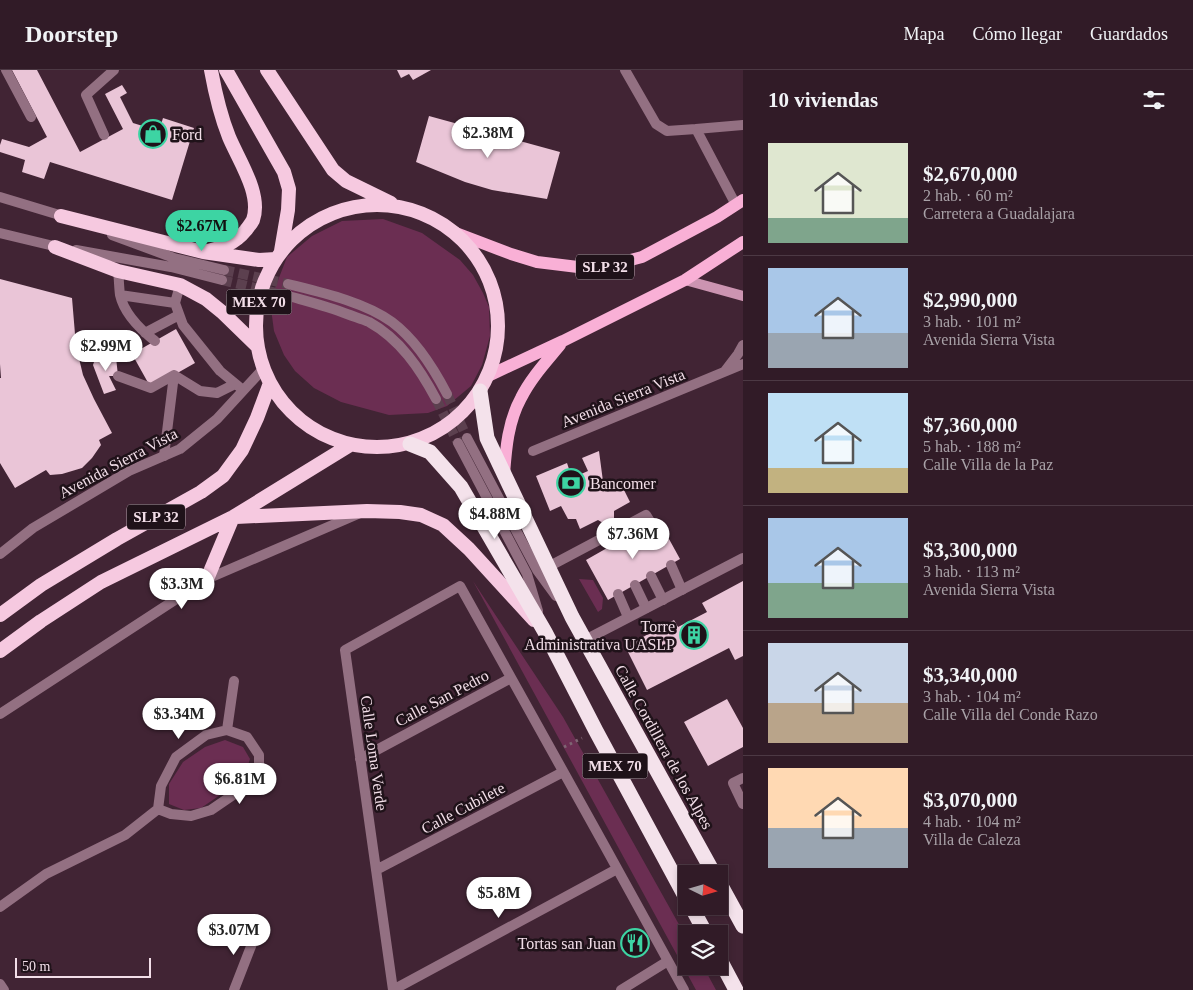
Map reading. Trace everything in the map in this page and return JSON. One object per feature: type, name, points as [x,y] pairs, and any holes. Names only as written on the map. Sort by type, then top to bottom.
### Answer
[{"type":"highway","points":[[203,252],[224,248],[241,236],[252,222],[255,206],[252,188],[228,135],[211,70]]},
{"type":"highway","name":"MEX 70","points":[[226,70],[284,172],[289,189],[288,210],[279,255]]},
{"type":"highway","name":"MEX 70","points":[[267,70],[333,170],[346,181],[396,206]]},
{"type":"highway","name":"MEX 70","points":[[364,205],[396,206],[418,211],[438,220],[456,233],[474,252],[487,274],[496,299],[499,325],[496,351],[488,376],[480,391],[461,414],[437,432],[410,444],[380,448],[350,445],[325,437],[303,423],[284,405],[263,369],[258,347],[256,317],[262,287],[279,255],[304,228],[333,213],[364,205]]},
{"type":"highway","points":[[61,216],[203,252],[260,260],[279,255]]},
{"type":"highway","points":[[55,247],[118,271],[180,285],[206,299],[258,347]]},
{"type":"highway","name":"SLP 32","points":[[0,615],[41,585],[116,539],[201,492],[223,476],[242,450],[257,418],[270,383]]},
{"type":"highway","name":"Calle Cordillera de los Alpes","points":[[480,391],[487,438],[548,567],[572,616],[709,865]]},
{"type":"highway","name":"MEX 70","points":[[410,444],[430,452],[461,487],[545,632],[678,883]]},
{"type":"highway","name":"SLP 32","points":[[0,651],[41,621],[101,582],[233,517],[350,445]]},
{"type":"highway","points":[[207,579],[233,517],[367,511],[421,515],[443,525],[469,549],[545,632]]},
{"type":"highway","points":[[728,898],[743,926]]},
{"type":"highway","points":[[728,975],[736,990]]},
{"type":"main road","name":"SLP 32","points":[[456,233],[537,262],[586,268],[608,266],[642,257],[717,217],[740,202]]},
{"type":"main road","name":"SLP 32","points":[[488,376],[563,341],[684,280],[743,242]]},
{"type":"main road","points":[[684,280],[743,297]]},
{"type":"main road","points":[[504,474],[507,442],[512,418],[520,399],[533,377],[563,341]]},
{"type":"street","points":[[6,70],[31,118]]},
{"type":"street","points":[[104,134],[86,95],[114,70]]},
{"type":"street","points":[[204,70],[215,89]]},
{"type":"street","points":[[625,70],[656,124],[667,131],[743,125]]},
{"type":"street","points":[[696,129],[740,202]]},
{"type":"street","points":[[0,197],[61,216],[223,275],[55,247],[0,233]]},
{"type":"street","points":[[118,271],[120,296],[126,310],[145,333],[155,341]]},
{"type":"street","points":[[288,284],[327,294],[373,310],[392,322],[414,343],[435,371],[447,394]]},
{"type":"street","points":[[180,285],[175,303],[183,325],[220,371],[239,387]]},
{"type":"street","points":[[285,295],[324,305],[368,322],[385,333],[404,351],[425,378],[436,399]]},
{"type":"street","points":[[120,296],[175,303]]},
{"type":"street","points":[[145,333],[179,315]]},
{"type":"street","points":[[724,372],[743,345]]},
{"type":"street","name":"Avenida Sierra Vista","points":[[534,451],[743,364]]},
{"type":"street","name":"Avenida Sierra Vista","points":[[0,554],[33,528],[128,471],[180,449],[217,419],[239,387],[263,369]]},
{"type":"street","points":[[174,375],[200,391],[217,393],[239,387]]},
{"type":"street","points":[[118,376],[151,388],[174,375]]},
{"type":"street","points":[[164,456],[174,375]]},
{"type":"street","points":[[468,438],[537,570],[572,616]]},
{"type":"street","points":[[458,443],[527,574],[545,632]]},
{"type":"street","points":[[0,714],[207,579],[367,511]]},
{"type":"street","points":[[548,567],[594,549],[611,540],[628,530],[646,515],[650,523]]},
{"type":"street","points":[[585,640],[743,558]]},
{"type":"street","points":[[671,565],[682,590]]},
{"type":"street","points":[[651,576],[663,600]]},
{"type":"street","points":[[634,585],[646,608]]},
{"type":"street","name":"Calle Loma Verde","points":[[393,990],[345,650],[460,586],[512,678]]},
{"type":"street","points":[[618,594],[628,617]]},
{"type":"street","points":[[512,678],[684,990]]},
{"type":"street","name":"Calle San Pedro","points":[[360,759],[512,678]]},
{"type":"street","points":[[227,730],[234,681]]},
{"type":"street","points":[[0,906],[46,874],[126,835],[158,809],[161,786],[176,757],[206,735],[227,730],[247,736],[259,754],[259,768],[249,784],[211,810],[191,816],[171,814],[158,809]]},
{"type":"street","name":"Calle Cubilete","points":[[376,870],[563,772]]},
{"type":"street","points":[[743,778],[733,783],[743,804]]},
{"type":"street","points":[[393,990],[617,869]]},
{"type":"street","points":[[234,990],[257,931]]},
{"type":"street","points":[[621,990],[668,961]]},
{"type":"street","points":[[0,984],[4,990]]},
{"type":"path","points":[[561,741],[564,748],[596,731]]},
{"type":"shaded area","points":[[383,219],[422,233],[460,260],[473,275],[489,307],[490,336],[482,365],[471,386],[447,406],[428,413],[389,415],[341,402],[314,388],[295,371],[284,355],[274,331],[270,301],[287,257],[312,236],[342,221]]},
{"type":"shaded area","points":[[579,579],[593,580],[603,598],[602,609],[598,612]]},
{"type":"shaded area","points":[[473,581],[563,717],[679,925],[678,957]]},
{"type":"shaded area","points":[[225,740],[243,747],[250,759],[244,777],[201,808],[184,810],[169,804],[169,784],[183,762],[205,747]]},
{"type":"shaded area","points":[[688,975],[708,975],[716,990],[696,990]]},
{"type":"building","name":"Ford","points":[[12,70],[37,70],[80,152],[123,129],[105,94],[122,85],[127,93],[120,97],[133,123],[159,131],[163,118],[194,128],[172,200],[50,162],[44,179],[22,172],[25,160],[0,152],[2,139],[29,147],[47,137]]},
{"type":"building","points":[[397,70],[431,70],[413,80],[409,74],[401,78]]},
{"type":"building","points":[[429,116],[560,152],[547,199],[492,190],[465,182],[416,162]]},
{"type":"building","points":[[0,279],[72,298],[76,346],[83,375],[112,433],[99,440],[101,445],[82,468],[62,474],[50,475],[46,470],[15,488],[0,463]]},
{"type":"building","points":[[176,329],[195,363],[151,388],[132,354]]},
{"type":"building","points":[[96,356],[116,357],[118,376],[109,376],[116,390],[104,394],[93,365]]},
{"type":"building","points":[[599,451],[604,489],[620,482],[630,502],[614,511],[614,518],[609,523],[603,523],[598,520],[580,529],[576,519],[568,519],[561,506],[550,511],[536,476],[567,463],[572,478],[588,471],[582,458]]},
{"type":"building","points":[[658,519],[680,559],[608,600],[586,560]]},
{"type":"building","name":"Torre Administrativa UASLP","points":[[743,581],[743,656],[735,660],[729,648],[647,690],[628,652],[632,643],[674,620],[678,627],[707,612],[702,603]]},
{"type":"building","points":[[727,699],[743,728],[743,747],[708,766],[684,722]]},
{"type":"tunnel","points":[[224,270],[288,284]]},
{"type":"tunnel","points":[[222,280],[285,295]]},
{"type":"tunnel","points":[[447,394],[467,438]]},
{"type":"tunnel","points":[[436,399],[458,443]]},
{"type":"place","name":"Ford","points":[[153,134]]},
{"type":"place","name":"Bancomer","points":[[571,483]]},
{"type":"place","name":"Torre Administrativa UASLP","points":[[694,635]]},
{"type":"place","name":"Tortas san Juan","points":[[635,943]]}]
